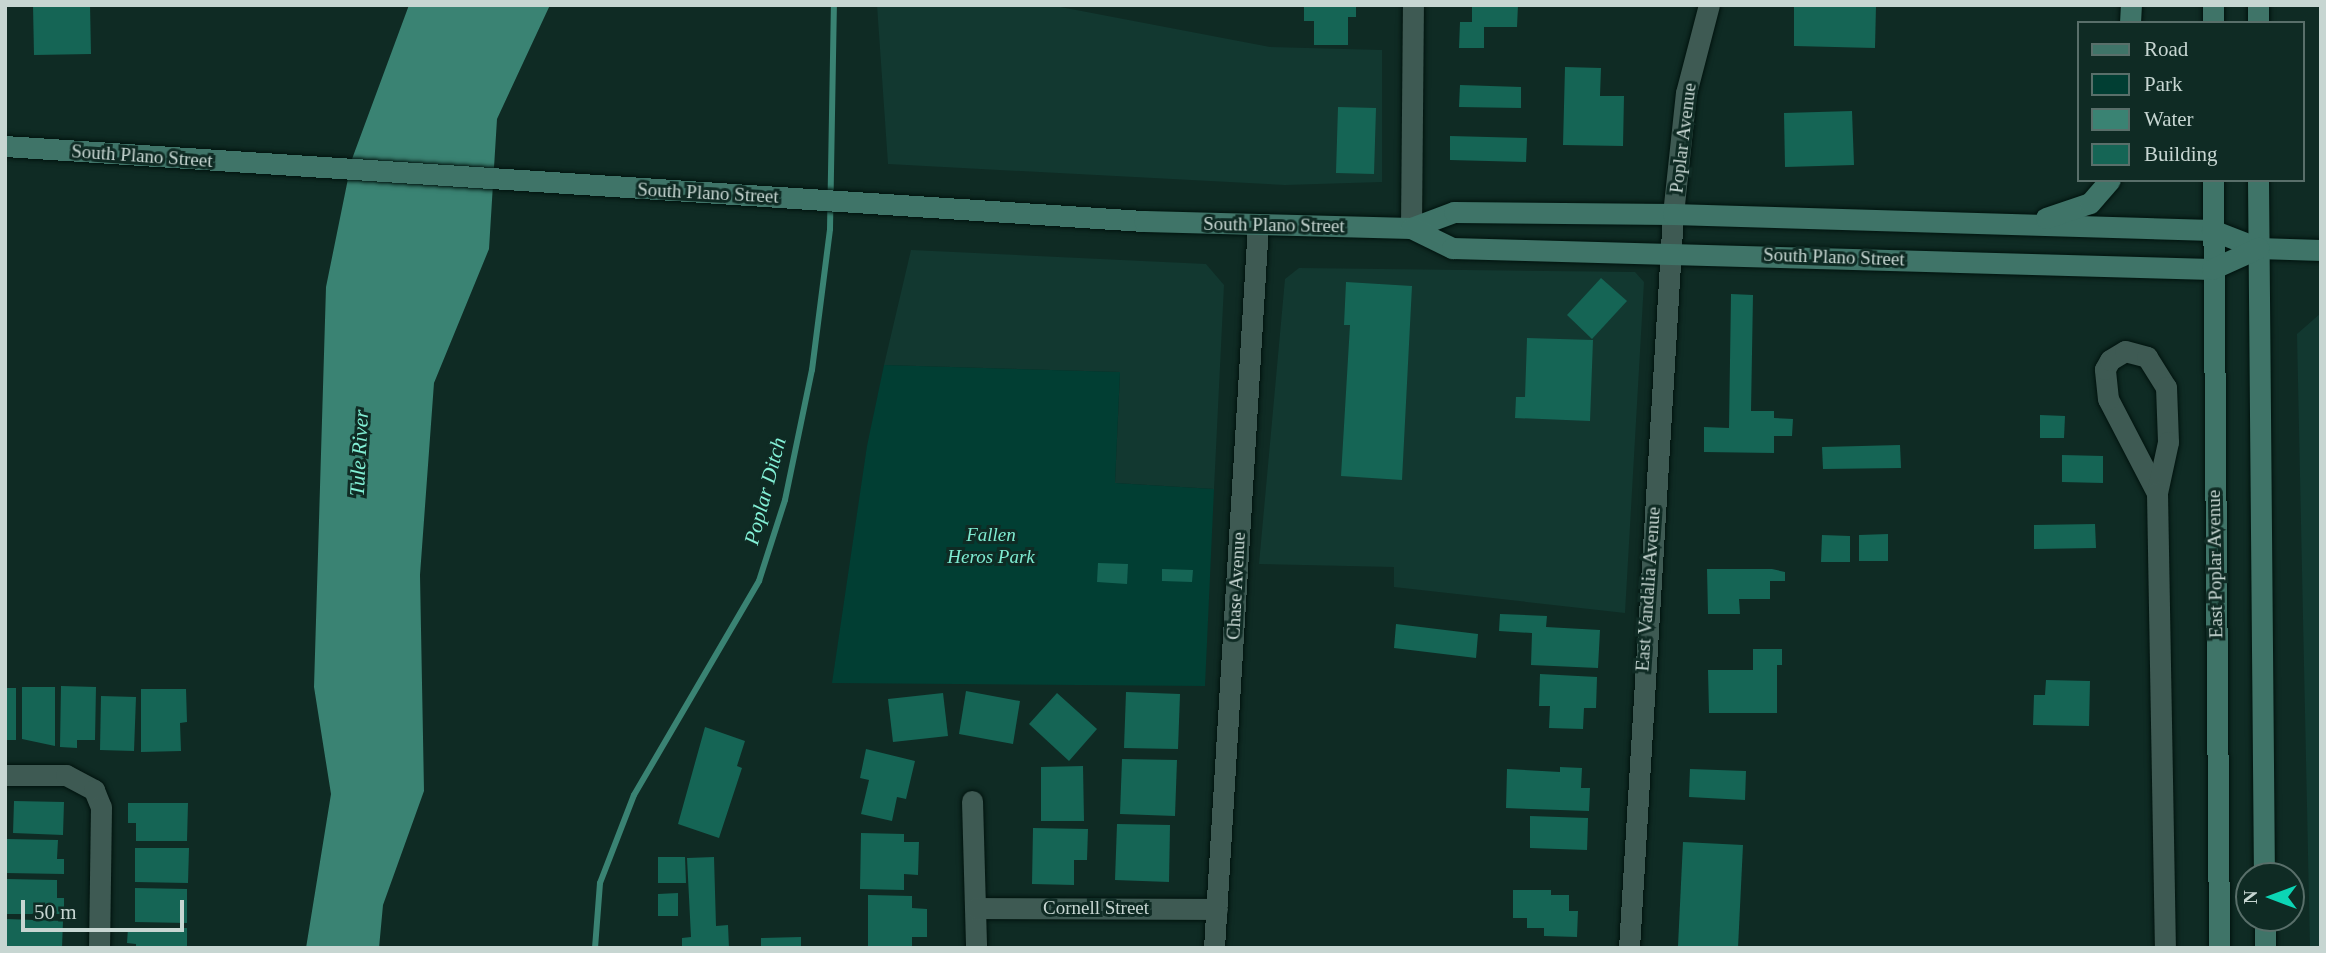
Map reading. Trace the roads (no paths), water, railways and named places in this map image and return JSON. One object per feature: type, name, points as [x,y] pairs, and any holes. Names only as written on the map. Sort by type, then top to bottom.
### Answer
[{"type":"main road","name":"South Plano Street","points":[[5,146],[301,168],[1258,225],[1411,228],[1454,212],[1673,233],[2212,269],[2258,248]]},
{"type":"main road","points":[[2006,224],[2068,214],[2090,203],[2108,182]]},
{"type":"main road","name":"East Poplar Avenue","points":[[2213,182],[2220,948]]},
{"type":"main road","points":[[2258,182],[2264,862]]},
{"type":"main road","name":"South Plano Street","points":[[1411,228],[1452,248],[1673,233],[2006,224],[2212,230],[2258,248],[2321,250]]},
{"type":"street","points":[[1411,228],[1413,5]]},
{"type":"street","name":"Poplar Avenue","points":[[1673,233],[1686,93],[1709,5]]},
{"type":"street","name":"Chase Avenue","points":[[1214,948],[1258,225]]},
{"type":"street","name":"East Vandalia Avenue","points":[[1629,948],[1638,746],[1673,233]]},
{"type":"street","points":[[2157,494],[2108,399],[2105,369],[2110,360],[2124,351],[2147,357],[2165,387],[2168,442],[2157,494],[2165,948]]},
{"type":"street","points":[[5,775],[81,779],[93,790],[101,807],[99,948]]},
{"type":"street","points":[[972,801],[976,948]]},
{"type":"street","name":"Cornell Street","points":[[976,908],[1217,909]]},
{"type":"water","name":"Tule River","points":[[409,5],[550,5],[497,119],[489,249],[434,383],[420,575],[424,791],[383,905],[379,948],[306,948],[331,794],[314,687],[326,287],[352,159]]},
{"type":"waterway","name":"Poplar Ditch","points":[[595,948],[600,883],[634,795],[759,581],[785,500],[812,370],[830,229],[834,5]]},
{"type":"park label","name":"Fallen Heros Park","points":[[991,546]]}]
